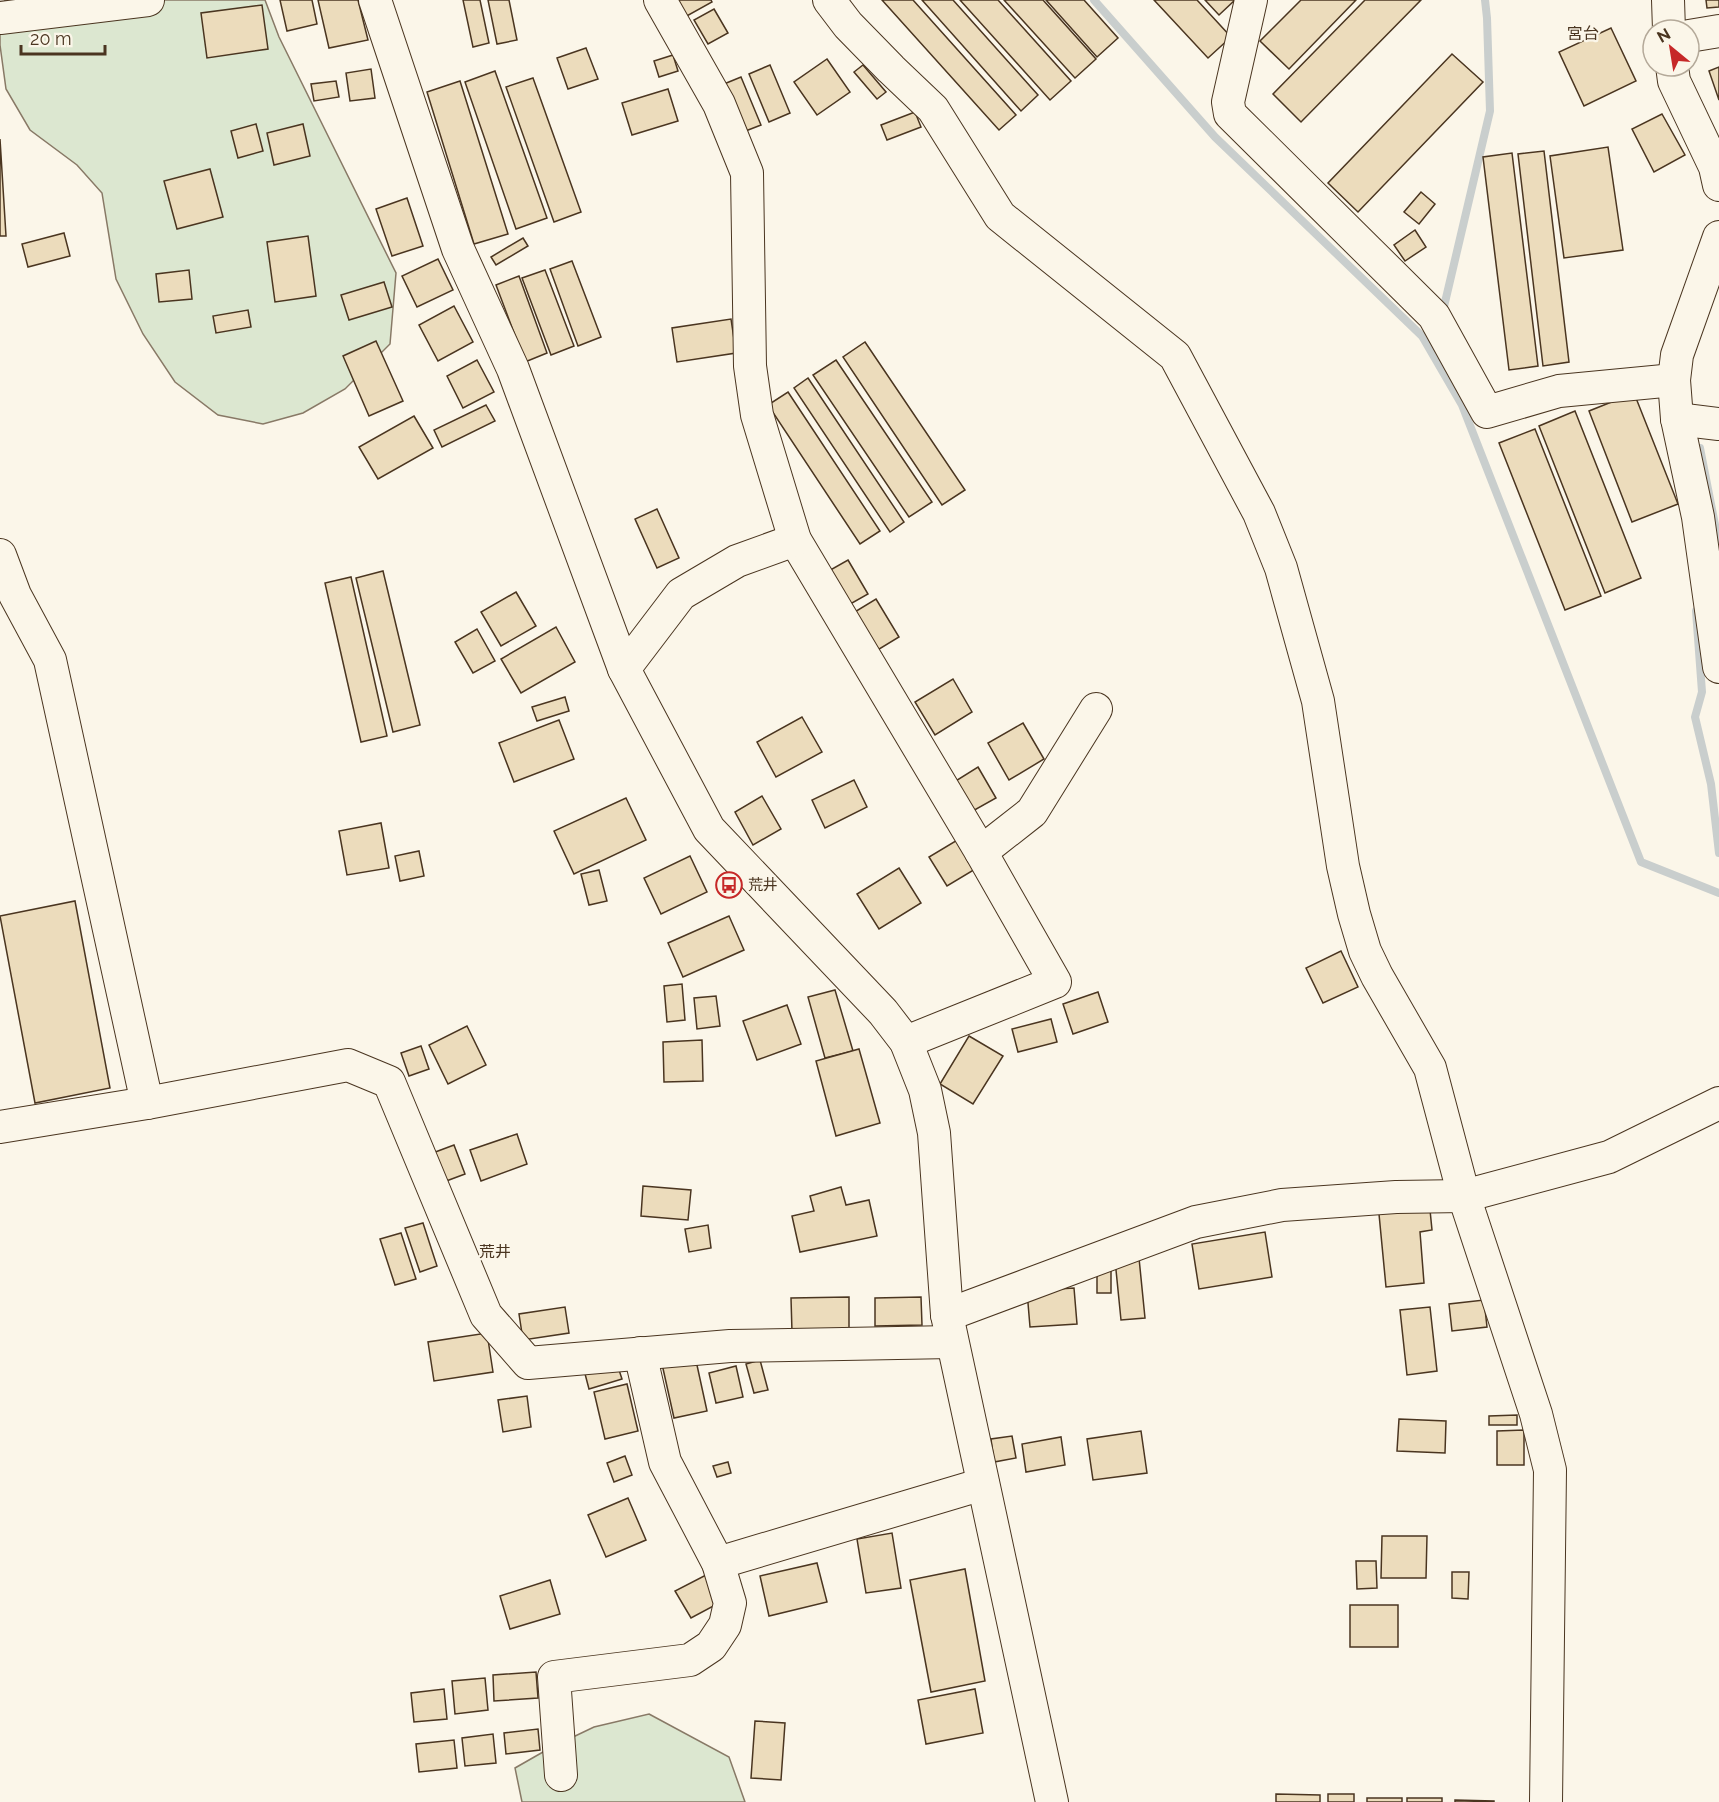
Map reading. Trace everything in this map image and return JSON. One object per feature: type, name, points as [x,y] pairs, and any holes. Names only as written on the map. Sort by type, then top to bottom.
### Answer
[{"type":"street","points":[[0,18],[148,0]]},
{"type":"street","points":[[375,0],[458,249],[513,369],[624,669],[709,829],[883,1011],[906,1042],[925,1090],[934,1133],[949,1328],[1052,1802]]},
{"type":"street","points":[[660,0],[719,104],[747,173],[750,366],[757,415],[795,540],[981,852],[1055,982],[906,1042]]},
{"type":"street","points":[[830,0],[848,25],[933,109],[1000,216],[1175,356],[1259,513],[1281,568],[1318,701],[1343,866],[1365,951],[1430,1068],[1464,1196],[1536,1414],[1550,1470],[1546,1802]]},
{"type":"street","points":[[1251,0],[1228,102],[1230,114],[1434,316],[1487,412],[1559,391],[1674,380]]},
{"type":"street","points":[[1668,0],[1669,18]]},
{"type":"street","points":[[1701,34],[1719,31]]},
{"type":"street","points":[[1674,78],[1715,167],[1719,185]]},
{"type":"street","points":[[1719,237],[1677,355],[1674,380],[1677,419],[1698,517],[1719,667]]},
{"type":"street","points":[[1677,419],[1719,424]]},
{"type":"street","points":[[624,669],[681,594],[737,561],[795,540]]},
{"type":"street","points":[[0,555],[15,595],[50,660],[147,1103]]},
{"type":"street","points":[[981,852],[1032,813],[1095,709]]},
{"type":"street","points":[[0,1127],[147,1103],[348,1065],[389,1082],[486,1315],[528,1363],[949,1328],[1196,1222],[1282,1205],[1396,1197],[1464,1196],[1609,1157],[1719,1103]]},
{"type":"street","points":[[561,1775],[554,1677],[690,1660],[711,1646],[725,1625],[730,1603],[718,1563],[665,1462],[640,1353]]},
{"type":"street","points":[[718,1563],[983,1484]]},
{"type":"green space","points":[[5,0],[265,0],[279,37],[396,273],[390,344],[345,389],[303,413],[263,424],[218,415],[175,382],[143,334],[116,279],[102,193],[77,165],[30,130],[6,89],[0,45],[0,27]]},
{"type":"green space","points":[[649,1714],[729,1757],[745,1802],[522,1802],[515,1768],[594,1727]]},
{"type":"building","points":[[280,0],[312,0],[317,24],[287,31]]},
{"type":"building","points":[[318,0],[358,0],[368,40],[329,48]]},
{"type":"building","points":[[463,0],[480,0],[489,43],[473,47]]},
{"type":"building","points":[[488,0],[509,0],[517,40],[497,44]]},
{"type":"building","points":[[675,0],[711,0],[712,2],[685,17]]},
{"type":"building","points":[[882,0],[913,0],[1016,115],[999,130]]},
{"type":"building","points":[[922,0],[953,0],[1038,95],[1021,111]]},
{"type":"building","points":[[960,0],[998,0],[1071,81],[1050,100]]},
{"type":"building","points":[[1004,0],[1043,0],[1096,59],[1075,78]]},
{"type":"building","points":[[1046,0],[1084,0],[1118,38],[1097,57]]},
{"type":"building","points":[[1154,0],[1197,0],[1231,37],[1208,58]]},
{"type":"building","points":[[1205,0],[1235,0],[1219,15]]},
{"type":"building","points":[[1301,0],[1356,0],[1289,69],[1260,41]]},
{"type":"building","points":[[1365,0],[1421,0],[1301,122],[1273,94]]},
{"type":"building","points":[[1706,0],[1719,0],[1719,7],[1707,8]]},
{"type":"building","points":[[262,5],[268,49],[207,58],[201,13]]},
{"type":"building","points":[[714,9],[728,33],[708,44],[694,20]]},
{"type":"building","points":[[1611,28],[1636,81],[1584,106],[1559,52]]},
{"type":"building","points":[[586,48],[598,79],[568,89],[557,58]]},
{"type":"building","points":[[1452,54],[1483,82],[1358,212],[1328,183]]},
{"type":"building","points":[[673,55],[678,71],[659,77],[654,61]]},
{"type":"building","points":[[827,59],[850,92],[817,115],[794,82]]},
{"type":"building","points":[[770,65],[790,113],[769,122],[749,74]]},
{"type":"building","points":[[863,65],[886,92],[877,99],[854,72]]},
{"type":"building","points":[[1719,67],[1719,100],[1709,71]]},
{"type":"building","points":[[371,69],[375,98],[350,101],[346,73]]},
{"type":"building","points":[[495,71],[547,218],[516,229],[465,82]]},
{"type":"building","points":[[741,77],[761,125],[743,132],[724,84]]},
{"type":"building","points":[[533,78],[581,212],[554,222],[506,87]]},
{"type":"building","points":[[336,81],[339,97],[314,101],[311,84]]},
{"type":"building","points":[[460,81],[508,234],[474,244],[427,92]]},
{"type":"building","points":[[668,89],[678,121],[632,135],[622,103]]},
{"type":"building","points":[[915,112],[921,127],[887,140],[881,125]]},
{"type":"building","points":[[1662,114],[1685,155],[1654,172],[1632,129]]},
{"type":"building","points":[[256,124],[263,151],[238,158],[231,131]]},
{"type":"building","points":[[303,124],[310,156],[274,165],[267,133]]},
{"type":"building","points":[[0,139],[6,236],[0,236]]},
{"type":"building","points":[[1608,147],[1623,250],[1564,258],[1550,156]]},
{"type":"building","points":[[1544,151],[1569,362],[1543,366],[1518,154]]},
{"type":"building","points":[[1512,153],[1538,366],[1509,370],[1483,157]]},
{"type":"building","points":[[210,169],[223,217],[177,229],[164,181]]},
{"type":"building","points":[[1421,192],[1435,204],[1419,224],[1404,212]]},
{"type":"building","points":[[407,198],[423,246],[392,256],[376,209]]},
{"type":"building","points":[[1415,230],[1426,247],[1405,261],[1394,245]]},
{"type":"building","points":[[64,233],[70,256],[28,267],[22,244]]},
{"type":"building","points":[[308,236],[316,296],[275,302],[267,242]]},
{"type":"building","points":[[523,238],[528,246],[496,265],[491,257]]},
{"type":"building","points":[[438,259],[453,290],[417,307],[402,276]]},
{"type":"building","points":[[572,261],[601,337],[578,346],[550,269]]},
{"type":"building","points":[[189,270],[192,299],[159,302],[156,274]]},
{"type":"building","points":[[545,270],[574,346],[551,355],[522,278]]},
{"type":"building","points":[[519,276],[547,353],[525,362],[496,285]]},
{"type":"building","points":[[384,282],[392,307],[349,320],[341,295]]},
{"type":"building","points":[[454,306],[473,342],[438,361],[419,325]]},
{"type":"building","points":[[248,310],[251,327],[216,333],[213,316]]},
{"type":"building","points":[[731,319],[736,353],[677,362],[672,328]]},
{"type":"building","points":[[376,341],[403,401],[369,416],[343,356]]},
{"type":"building","points":[[865,342],[965,490],[942,505],[843,357]]},
{"type":"building","points":[[477,360],[494,392],[463,408],[447,376]]},
{"type":"building","points":[[836,360],[932,502],[909,517],[813,375]]},
{"type":"building","points":[[808,378],[904,522],[890,532],[794,388]]},
{"type":"building","points":[[788,392],[880,531],[860,544],[768,405]]},
{"type":"building","points":[[1634,393],[1678,504],[1632,522],[1589,411]]},
{"type":"building","points":[[486,405],[495,421],[442,447],[434,430]]},
{"type":"building","points":[[1575,411],[1641,578],[1605,593],[1539,426]]},
{"type":"building","points":[[414,416],[433,448],[378,479],[359,447]]},
{"type":"building","points":[[1535,429],[1601,596],[1565,610],[1499,443]]},
{"type":"building","points":[[657,509],[679,558],[657,568],[635,519]]},
{"type":"building","points":[[848,560],[868,594],[845,607],[825,573]]},
{"type":"building","points":[[383,571],[420,725],[393,732],[356,578]]},
{"type":"building","points":[[351,577],[387,736],[361,742],[325,583]]},
{"type":"building","points":[[516,592],[536,626],[501,646],[481,612]]},
{"type":"building","points":[[876,599],[899,637],[876,651],[853,613]]},
{"type":"building","points":[[556,627],[575,662],[521,693],[501,659]]},
{"type":"building","points":[[477,629],[495,661],[473,673],[455,642]]},
{"type":"building","points":[[953,679],[972,712],[935,735],[915,702]]},
{"type":"building","points":[[565,697],[569,711],[537,721],[532,707]]},
{"type":"building","points":[[802,717],[822,752],[776,777],[757,742]]},
{"type":"building","points":[[559,720],[574,759],[514,782],[499,743]]},
{"type":"building","points":[[1023,723],[1044,759],[1009,780],[988,743]]},
{"type":"building","points":[[978,767],[996,798],[971,812],[954,782]]},
{"type":"building","points":[[854,780],[867,807],[825,828],[812,800]]},
{"type":"building","points":[[762,796],[781,829],[753,845],[735,812]]},
{"type":"building","points":[[626,798],[646,840],[574,874],[554,831]]},
{"type":"building","points":[[381,823],[389,868],[347,875],[339,831]]},
{"type":"building","points":[[959,839],[977,868],[947,886],[929,857]]},
{"type":"building","points":[[419,851],[424,876],[400,881],[395,856]]},
{"type":"building","points":[[690,856],[707,892],[661,914],[644,878]]},
{"type":"building","points":[[899,868],[921,903],[879,929],[857,894]]},
{"type":"building","points":[[599,870],[607,901],[589,905],[581,874]]},
{"type":"building","points":[[75,901],[110,1088],[35,1103],[0,916]]},
{"type":"building","points":[[729,916],[744,950],[683,977],[668,943]]},
{"type":"building","points":[[1341,951],[1358,987],[1323,1003],[1306,968]]},
{"type":"building","points":[[682,984],[685,1020],[667,1022],[664,986]]},
{"type":"building","points":[[835,990],[853,1051],[825,1058],[808,997]]},
{"type":"building","points":[[1098,992],[1108,1022],[1073,1034],[1063,1004]]},
{"type":"building","points":[[716,996],[720,1026],[697,1029],[694,998]]},
{"type":"building","points":[[787,1005],[801,1044],[757,1060],[743,1021]]},
{"type":"building","points":[[1051,1019],[1057,1042],[1018,1052],[1012,1029]]},
{"type":"building","points":[[467,1026],[486,1065],[448,1084],[429,1045]]},
{"type":"building","points":[[969,1036],[1003,1056],[973,1104],[940,1084]]},
{"type":"building","points":[[702,1040],[703,1081],[664,1082],[663,1042]]},
{"type":"building","points":[[421,1046],[429,1069],[409,1076],[401,1053]]},
{"type":"building","points":[[859,1049],[880,1123],[836,1136],[816,1061]]},
{"type":"building","points":[[517,1134],[527,1164],[481,1181],[470,1150]]},
{"type":"building","points":[[454,1145],[465,1174],[441,1183],[430,1154]]},
{"type":"building","points":[[643,1186],[691,1190],[688,1220],[641,1216]]},
{"type":"building","points":[[841,1187],[846,1205],[869,1200],[877,1236],[800,1252],[792,1216],[814,1211],[810,1196]]},
{"type":"building","points":[[1429,1200],[1432,1230],[1420,1232],[1424,1283],[1386,1287],[1379,1214]]},
{"type":"building","points":[[423,1223],[437,1266],[420,1272],[405,1228]]},
{"type":"building","points":[[708,1225],[711,1248],[689,1252],[685,1229]]},
{"type":"building","points":[[1265,1232],[1272,1277],[1199,1289],[1192,1244]]},
{"type":"building","points":[[401,1233],[416,1279],[395,1285],[380,1239]]},
{"type":"building","points":[[1139,1258],[1145,1318],[1121,1320],[1115,1260]]},
{"type":"building","points":[[1097,1270],[1111,1270],[1111,1293],[1097,1293]]},
{"type":"building","points":[[1074,1288],[1077,1324],[1030,1327],[1027,1291]]},
{"type":"building","points":[[849,1297],[849,1331],[792,1332],[791,1298]]},
{"type":"building","points":[[921,1297],[922,1325],[875,1326],[875,1298]]},
{"type":"building","points":[[1484,1300],[1487,1327],[1452,1331],[1449,1304]]},
{"type":"building","points":[[565,1307],[569,1333],[523,1340],[519,1314]]},
{"type":"building","points":[[1430,1307],[1437,1371],[1407,1375],[1400,1310]]},
{"type":"building","points":[[487,1333],[493,1372],[434,1381],[428,1342]]},
{"type":"building","points":[[695,1356],[707,1411],[674,1418],[662,1364]]},
{"type":"building","points":[[760,1360],[768,1390],[754,1393],[746,1364]]},
{"type":"building","points":[[616,1361],[622,1379],[589,1389],[584,1370]]},
{"type":"building","points":[[736,1366],[743,1397],[716,1403],[709,1373]]},
{"type":"building","points":[[627,1384],[638,1431],[605,1439],[594,1392]]},
{"type":"building","points":[[527,1396],[531,1427],[503,1432],[498,1400]]},
{"type":"building","points":[[1517,1415],[1517,1425],[1489,1425],[1489,1416]]},
{"type":"building","points":[[1399,1419],[1446,1421],[1445,1453],[1397,1451]]},
{"type":"building","points":[[1524,1430],[1524,1465],[1497,1465],[1497,1431]]},
{"type":"building","points":[[1141,1431],[1147,1473],[1093,1480],[1087,1439]]},
{"type":"building","points":[[1012,1436],[1016,1458],[994,1462],[991,1439]]},
{"type":"building","points":[[1061,1437],[1065,1465],[1026,1472],[1022,1444]]},
{"type":"building","points":[[625,1456],[632,1475],[614,1482],[607,1463]]},
{"type":"building","points":[[728,1462],[731,1473],[717,1477],[713,1466]]},
{"type":"building","points":[[628,1498],[646,1540],[606,1557],[588,1515]]},
{"type":"building","points":[[892,1533],[901,1588],[866,1593],[857,1539]]},
{"type":"building","points":[[1382,1536],[1427,1536],[1426,1578],[1381,1578]]},
{"type":"building","points":[[1356,1561],[1376,1561],[1377,1588],[1357,1589]]},
{"type":"building","points":[[817,1563],[827,1602],[769,1616],[760,1576]]},
{"type":"building","points":[[965,1569],[985,1681],[931,1692],[910,1580]]},
{"type":"building","points":[[1452,1572],[1469,1572],[1468,1599],[1452,1598]]},
{"type":"building","points":[[706,1575],[721,1602],[691,1618],[675,1591]]},
{"type":"building","points":[[550,1580],[560,1614],[510,1629],[500,1596]]},
{"type":"building","points":[[1350,1605],[1398,1605],[1398,1647],[1350,1647]]},
{"type":"building","points":[[536,1672],[538,1698],[494,1701],[493,1675]]},
{"type":"building","points":[[485,1678],[488,1710],[455,1714],[452,1681]]},
{"type":"building","points":[[444,1689],[447,1719],[414,1722],[411,1693]]},
{"type":"building","points":[[975,1689],[983,1733],[926,1744],[918,1700]]},
{"type":"building","points":[[755,1721],[785,1723],[781,1780],[751,1778]]},
{"type":"building","points":[[538,1729],[540,1750],[506,1754],[504,1733]]},
{"type":"building","points":[[493,1734],[496,1763],[465,1766],[462,1738]]},
{"type":"building","points":[[454,1740],[457,1768],[419,1772],[416,1744]]},
{"type":"building","points":[[1276,1794],[1320,1795],[1320,1802],[1276,1802]]},
{"type":"building","points":[[1328,1794],[1354,1794],[1354,1802],[1328,1802]]},
{"type":"building","points":[[1367,1798],[1402,1798],[1402,1802],[1367,1802]]},
{"type":"building","points":[[1407,1798],[1442,1798],[1442,1802],[1407,1802]]},
{"type":"building","points":[[1455,1800],[1494,1801],[1494,1802],[1455,1802]]},
{"type":"waterway","points":[[1094,0],[1215,137],[1422,336],[1462,405],[1641,862],[1719,893]]},
{"type":"waterway","points":[[1442,315],[1490,111],[1485,0]]},
{"type":"waterway","points":[[1700,448],[1719,545]]},
{"type":"waterway","points":[[1696,611],[1702,692],[1695,717],[1711,784],[1719,853]]},
{"type":"place","name":"荒井","points":[[729,885]]},
{"type":"district","name":"宮台","points":[[1583,33]]},
{"type":"district","name":"荒井","points":[[495,1251]]}]
